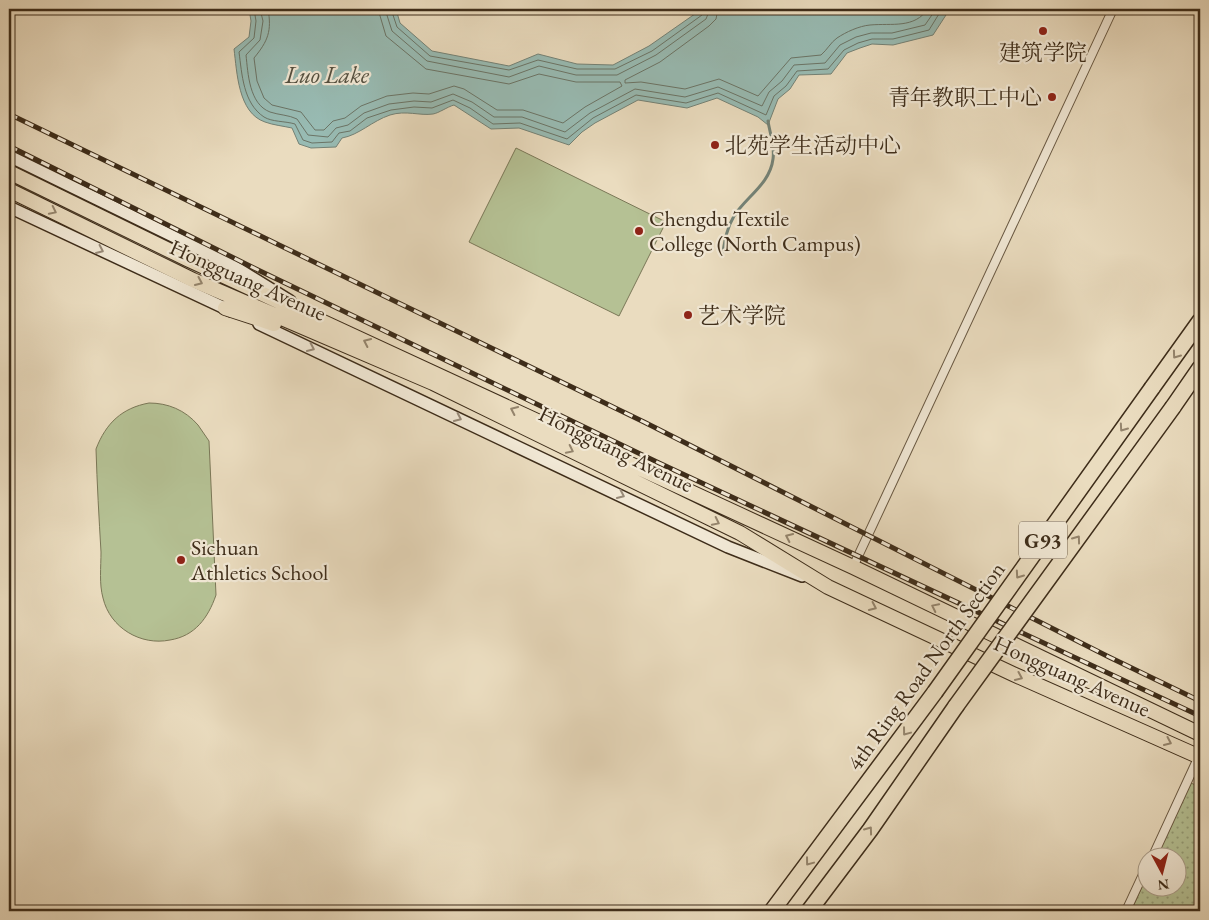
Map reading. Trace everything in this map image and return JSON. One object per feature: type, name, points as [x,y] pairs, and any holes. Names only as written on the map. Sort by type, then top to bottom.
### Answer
[{"type":"highway","name":"Hongguang Avenue","points":[[9,172],[328,324],[853,567],[1200,734]]},
{"type":"highway","name":"Hongguang Avenue","points":[[9,190],[193,280],[433,383],[740,533],[828,587],[1013,674],[1200,756]]},
{"type":"highway","points":[[224,308],[346,346]]},
{"type":"highway","name":"4th Ring Road North Section","points":[[772,911],[935,692],[1200,322]]},
{"type":"highway","name":"G93","points":[[809,911],[870,830],[956,706],[1200,368]]},
{"type":"main road","points":[[9,156],[230,264],[328,324]]},
{"type":"main road","points":[[9,207],[728,547],[828,587]]},
{"type":"street","points":[[853,567],[1114,9]]},
{"type":"street","points":[[1157,848],[1200,756]]},
{"type":"street","points":[[1126,911],[1136,890]]},
{"type":"green space","points":[[516,148],[666,222],[619,316],[469,242]]},
{"type":"green space","points":[[149,403],[163,404],[182,411],[198,425],[209,441],[216,595],[205,618],[187,635],[159,641],[148,640],[128,632],[112,618],[107,609],[103,598],[101,581],[97,488],[96,449],[100,440],[116,418],[139,405]]},
{"type":"green space","points":[[1191,783],[1200,787],[1200,911],[1131,911],[1137,898],[1186,898],[1186,848],[1160,848]]},
{"type":"water","name":"Luo Lake","points":[[249,9],[396,9],[400,23],[432,51],[509,66],[538,54],[577,64],[613,65],[649,46],[702,9],[948,9],[933,35],[893,45],[872,44],[847,53],[831,74],[799,75],[790,89],[778,99],[768,125],[758,117],[717,98],[687,108],[638,100],[595,123],[582,132],[569,145],[519,128],[491,129],[454,105],[433,114],[402,113],[390,115],[354,134],[342,138],[336,147],[311,148],[299,144],[292,128],[268,123],[256,117],[244,101],[240,91],[234,49],[249,37],[251,21]]},
{"type":"waterway","points":[[723,252],[734,216],[763,183],[771,168],[773,149],[768,121]]},
{"type":"railway","points":[[9,114],[644,422],[1200,701]]},
{"type":"railway","points":[[9,146],[258,270],[657,462],[1200,716]]},
{"type":"place","name":"建筑学院","points":[[1043,31]]},
{"type":"place","name":"青年教职工中心","points":[[1052,97]]},
{"type":"place","name":"北苑学生活动中心","points":[[715,145]]},
{"type":"place","name":"Chengdu Textile College (North Campus)","points":[[639,231]]},
{"type":"place","name":"艺术学院","points":[[688,315]]},
{"type":"place","name":"Sichuan Athletics School","points":[[181,560]]}]
